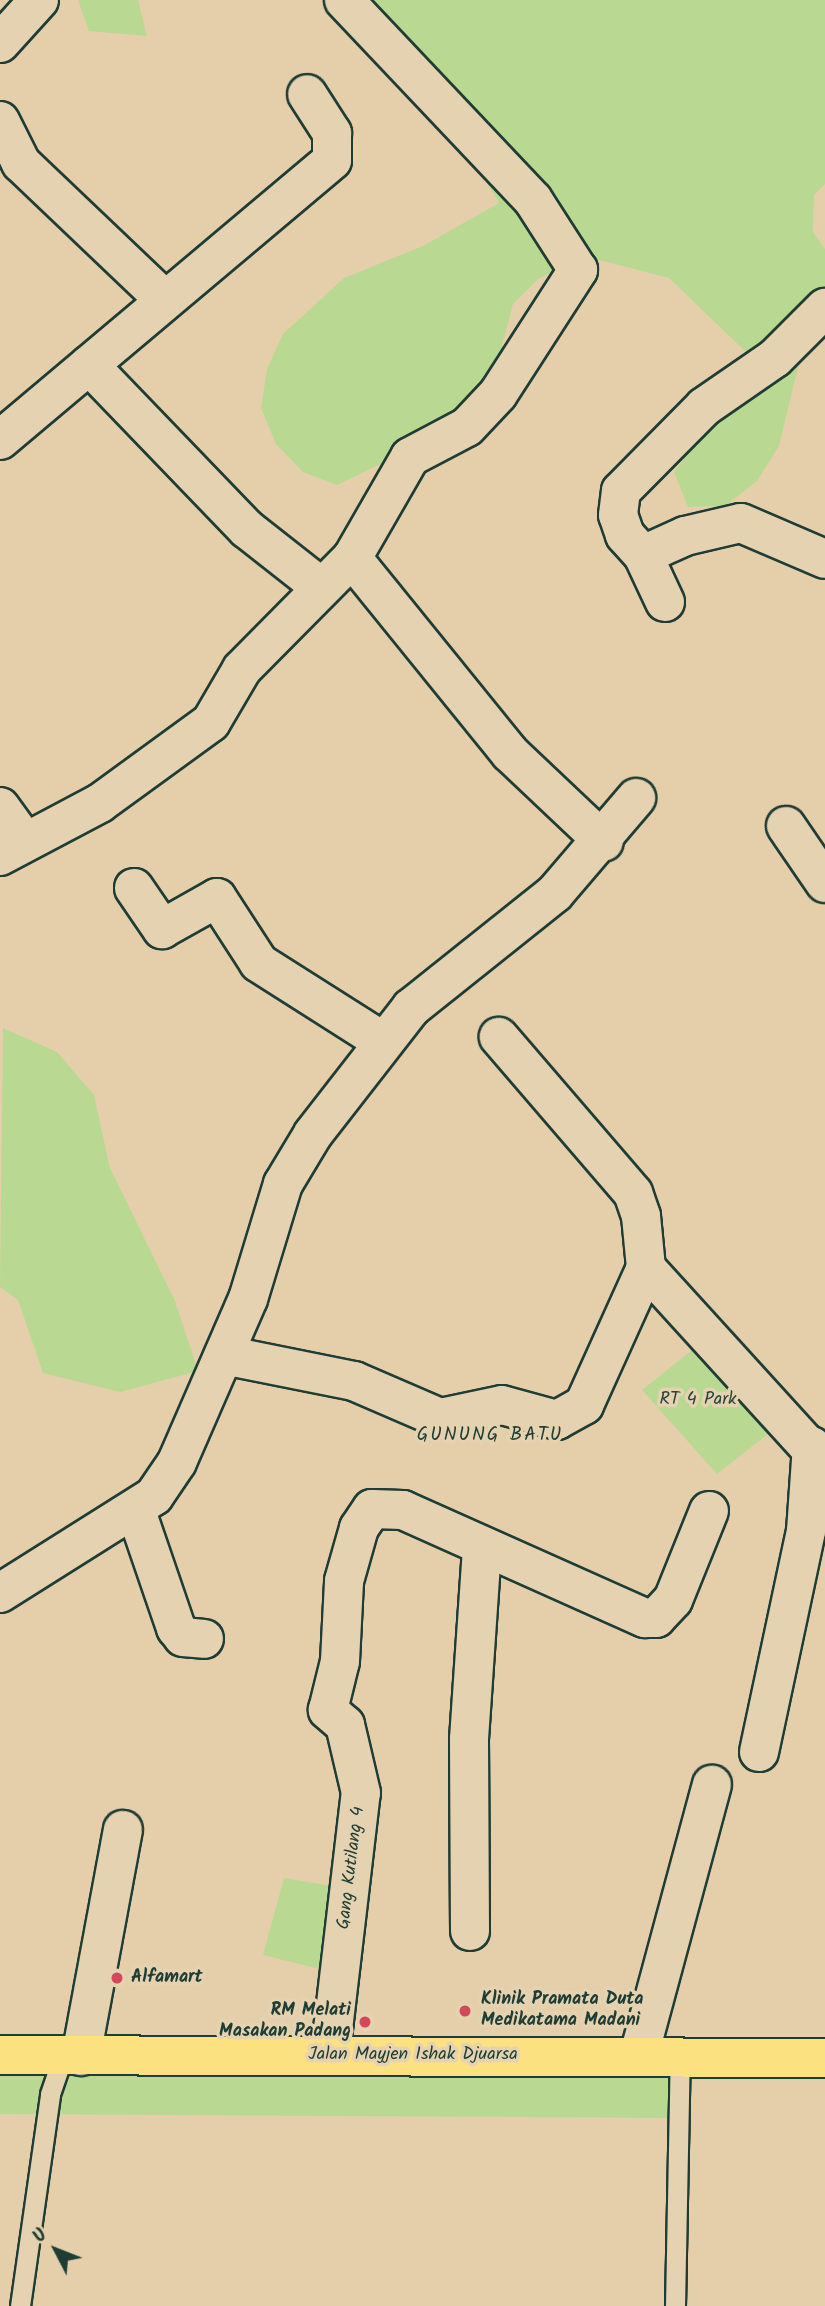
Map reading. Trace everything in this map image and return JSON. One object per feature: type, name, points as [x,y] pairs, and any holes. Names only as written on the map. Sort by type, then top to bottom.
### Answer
[{"type":"main road","name":"Jalan Mayjen Ishak Djuarsa","points":[[0,2055],[680,2054],[825,2058]]},
{"type":"street","points":[[0,43],[40,0]]},
{"type":"street","points":[[0,807],[12,848],[100,803],[211,722],[242,669],[352,558],[410,457],[482,412],[578,270],[533,201],[344,0]]},
{"type":"street","points":[[0,440],[332,160],[332,132],[307,94]]},
{"type":"street","points":[[0,121],[21,163],[164,299]]},
{"type":"street","points":[[665,602],[643,555],[618,515],[626,484],[704,407],[775,358],[825,308]]},
{"type":"street","points":[[89,365],[247,529],[322,588]]},
{"type":"street","points":[[643,555],[685,536],[741,523],[825,559]]},
{"type":"street","points":[[352,558],[510,753],[604,842]]},
{"type":"street","points":[[0,1593],[136,1511],[166,1482],[224,1355],[289,1169],[382,1041],[424,997],[555,893],[604,842],[636,798]]},
{"type":"street","points":[[786,826],[825,883]]},
{"type":"street","points":[[134,888],[162,929],[217,898],[259,963],[382,1041]]},
{"type":"street","points":[[224,1355],[354,1381],[440,1418],[502,1405],[557,1420],[584,1405],[646,1268],[634,1193],[499,1037]]},
{"type":"street","points":[[646,1268],[818,1455],[806,1531],[759,1752]]},
{"type":"street","name":"Gang Kutilang 4","points":[[330,2054],[361,1793],[345,1725],[328,1710],[340,1661],[344,1581],[359,1528],[372,1509],[387,1506],[482,1550]]},
{"type":"street","points":[[136,1511],[176,1628],[183,1637],[204,1639]]},
{"type":"street","points":[[470,1931],[469,1739],[482,1550],[615,1609],[656,1618],[673,1600],[709,1511]]},
{"type":"street","points":[[639,2054],[712,1785]]},
{"type":"street","points":[[72,2056],[124,1830]]},
{"type":"lane","points":[[675,2306],[680,2054]]},
{"type":"lane","points":[[20,2306],[50,2094],[72,2056]]},
{"type":"green space","points":[[78,0],[138,0],[147,36],[89,31]]},
{"type":"green space","points":[[361,0],[825,0],[825,184],[814,195],[813,232],[825,249],[825,312],[807,330],[779,446],[757,481],[725,506],[688,507],[674,472],[717,417],[747,353],[669,278],[584,256],[538,279],[513,304],[491,387],[397,456],[337,485],[303,472],[276,444],[261,408],[267,369],[283,334],[344,278],[423,246],[499,203],[421,75]]},
{"type":"green space","points":[[3,1028],[57,1052],[94,1095],[110,1168],[175,1301],[198,1371],[120,1392],[43,1373],[18,1300],[0,1287]]},
{"type":"green space","name":"RT 4 Park","points":[[701,1343],[769,1433],[717,1474],[642,1390]]},
{"type":"green space","points":[[284,1878],[344,1888],[331,1972],[263,1955]]},
{"type":"green space","points":[[0,2053],[680,2054],[671,2118],[0,2114]]},
{"type":"place","name":"Alfamart","points":[[117,1978]]},
{"type":"place","name":"Klinik Pramata Duta Medikatama Madani","points":[[465,2011]]},
{"type":"place","name":"RM Melati Masakan Padang","points":[[365,2022]]},
{"type":"district","name":"GUNUNG BATU","points":[[490,1436]]}]
